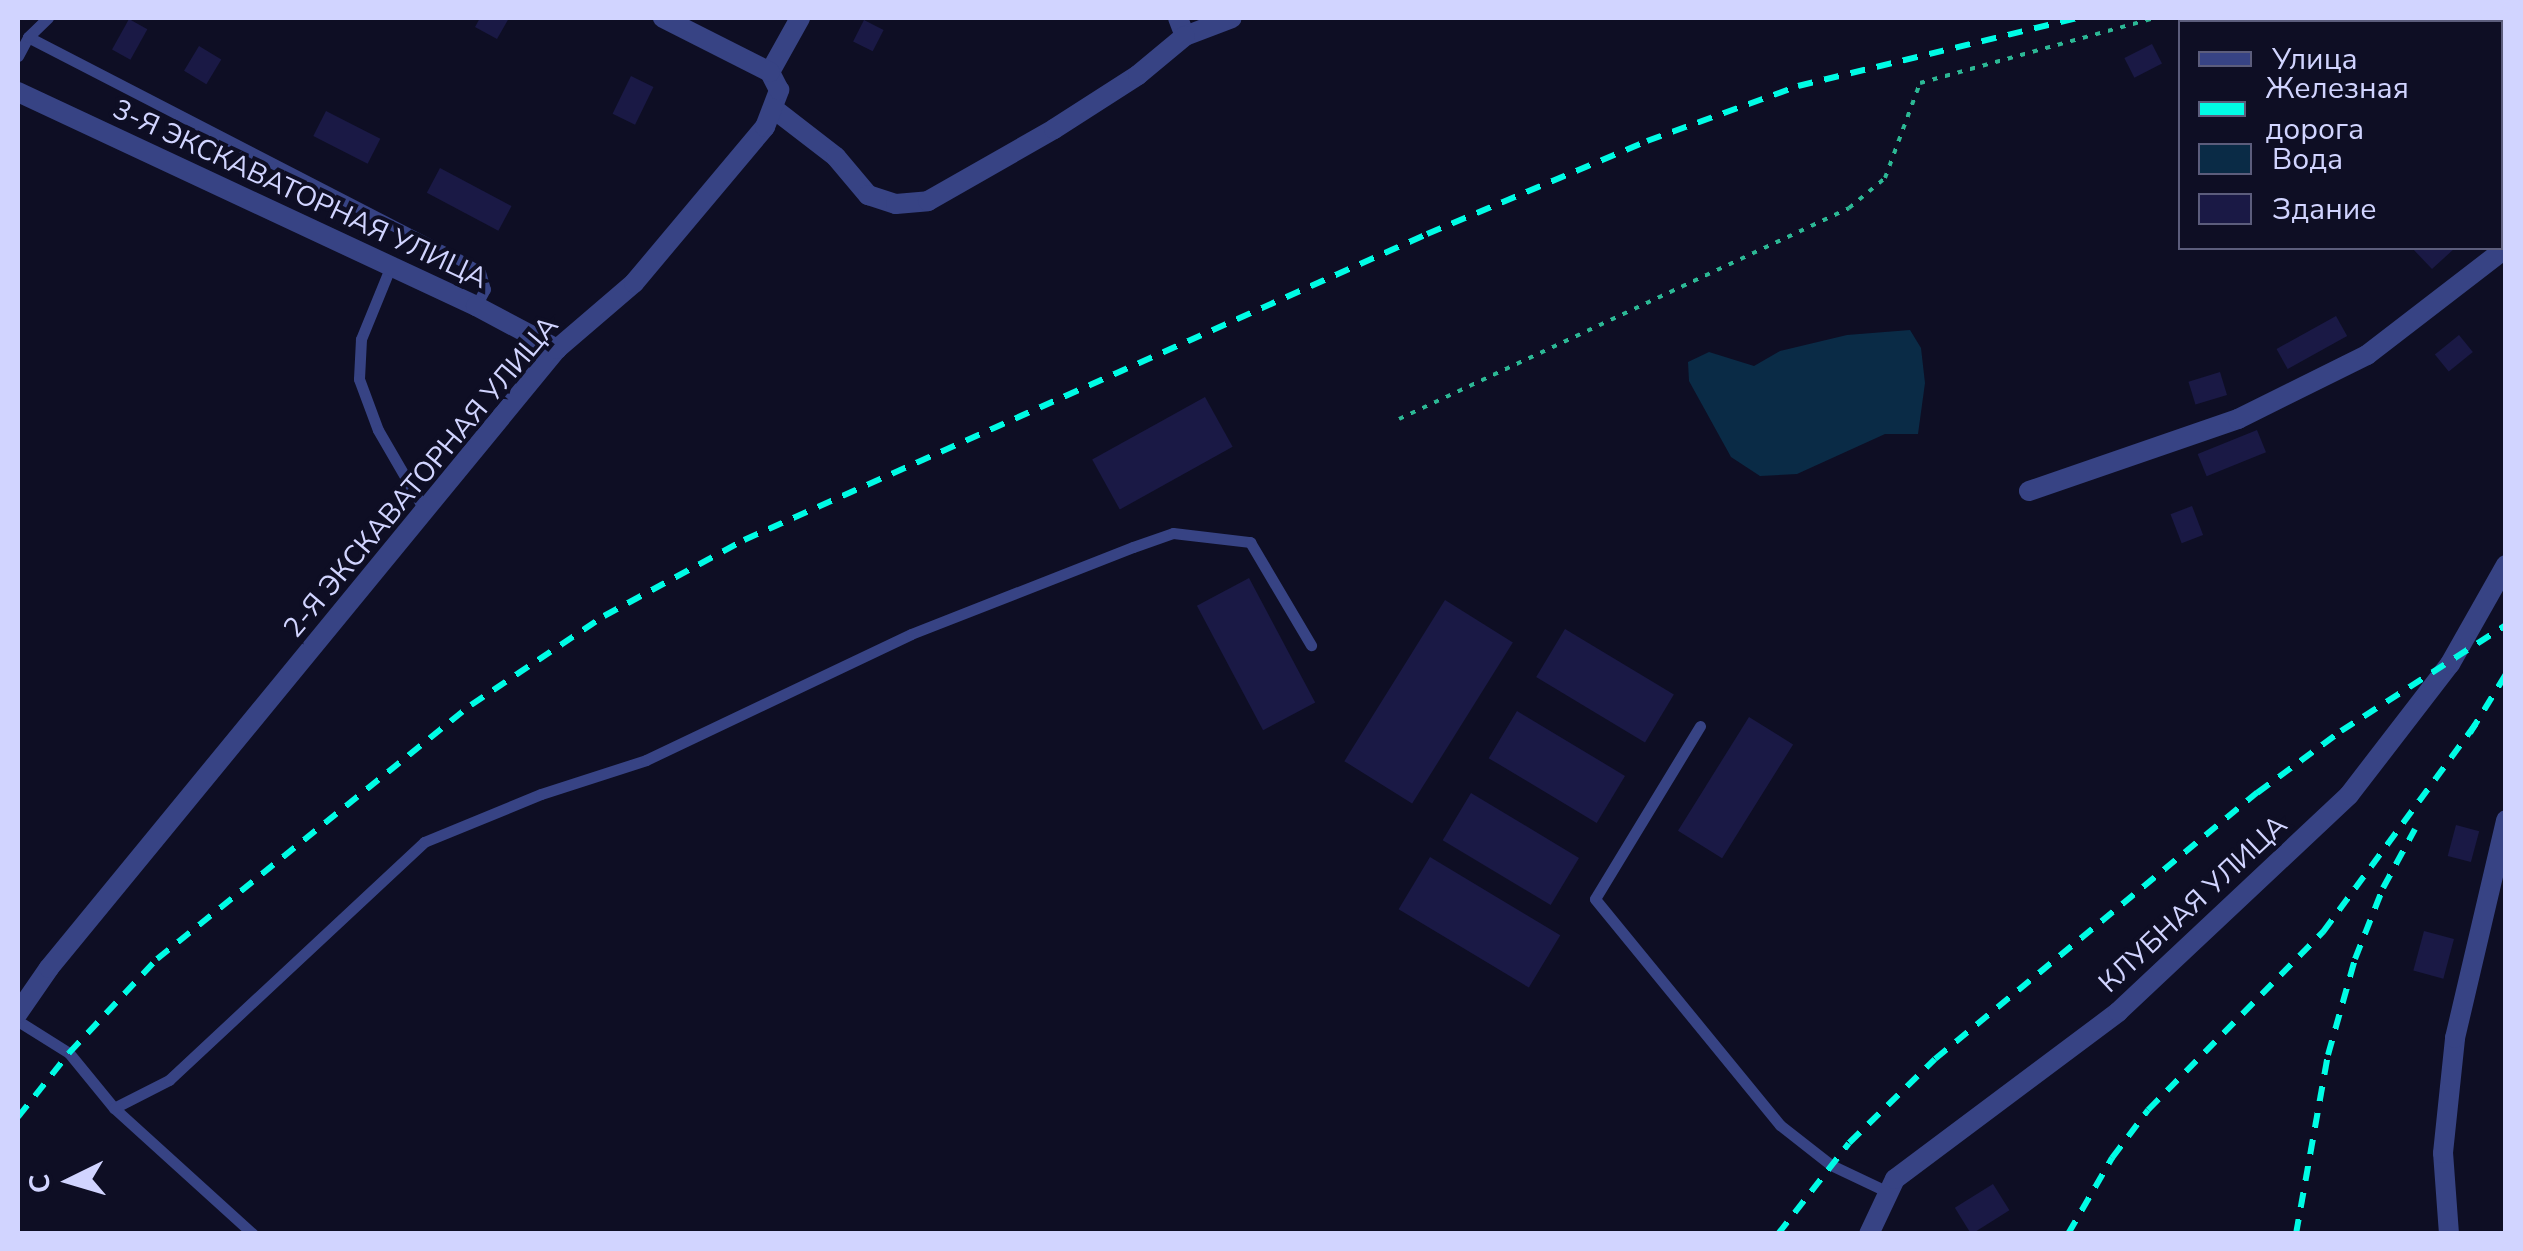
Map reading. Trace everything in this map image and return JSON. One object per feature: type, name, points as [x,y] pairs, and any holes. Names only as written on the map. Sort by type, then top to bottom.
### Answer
[{"type":"street","points":[[663,18],[770,72],[779,90],[774,109],[836,157],[868,195],[896,204],[928,201],[1054,129],[1138,75],[1182,27],[1232,18]]},
{"type":"street","points":[[770,72],[800,18]]},
{"type":"street","name":"3-Я ЭКСКАВАТОРНАЯ УЛИЦА","points":[[18,92],[476,306],[556,349]]},
{"type":"street","name":"2-Я ЭКСКАВАТОРНАЯ УЛИЦА","points":[[18,1012],[49,968],[426,513],[556,349],[634,283],[764,128],[774,109]]},
{"type":"street","points":[[2029,491],[2238,419],[2366,355],[2506,248]]},
{"type":"street","name":"КЛУБНАЯ УЛИЦА","points":[[1869,1234],[1895,1180],[2118,1012],[2349,794],[2450,664],[2506,566]]},
{"type":"street","points":[[2449,1234],[2444,1152],[2455,1038],[2506,820]]},
{"type":"lane","points":[[18,56],[28,37],[48,18]]},
{"type":"lane","points":[[28,37],[455,256],[480,272],[485,289],[476,306]]},
{"type":"lane","points":[[390,268],[361,339],[359,380],[378,430],[426,513]]},
{"type":"lane","points":[[114,1108],[169,1080],[424,842],[541,794],[646,760],[911,634],[1133,547],[1174,533],[1250,542],[1311,645]]},
{"type":"lane","points":[[1700,726],[1595,898],[1780,1125],[1831,1165],[1888,1192]]},
{"type":"lane","points":[[18,1020],[69,1053],[114,1108],[253,1234]]},
{"type":"path","points":[[1398,419],[1849,208],[1884,178],[1920,83],[2154,18]]},
{"type":"water","points":[[1910,330],[1921,348],[1925,383],[1918,434],[1885,434],[1797,474],[1760,476],[1731,457],[1689,381],[1688,362],[1709,352],[1754,366],[1780,351],[1847,335]]},
{"type":"building","points":[[480,18],[509,18],[497,39],[475,27]]},
{"type":"building","points":[[129,19],[147,29],[130,60],[112,50]]},
{"type":"building","points":[[864,20],[884,30],[873,51],[853,41]]},
{"type":"building","points":[[2152,44],[2162,64],[2134,78],[2124,58]]},
{"type":"building","points":[[199,46],[221,59],[206,84],[184,71]]},
{"type":"building","points":[[631,76],[653,87],[635,125],[613,114]]},
{"type":"building","points":[[326,111],[380,139],[368,164],[313,136]]},
{"type":"building","points":[[440,168],[512,206],[498,231],[427,193]]},
{"type":"building","points":[[2414,250],[2453,250],[2432,269]]},
{"type":"building","points":[[2336,316],[2347,336],[2288,369],[2277,349]]},
{"type":"building","points":[[2459,335],[2473,352],[2449,372],[2435,355]]},
{"type":"building","points":[[2220,372],[2227,395],[2195,405],[2188,382]]},
{"type":"building","points":[[1205,397],[1233,447],[1120,509],[1092,460]]},
{"type":"building","points":[[2257,430],[2266,452],[2207,476],[2198,454]]},
{"type":"building","points":[[2192,506],[2203,535],[2182,543],[2171,514]]},
{"type":"building","points":[[1249,578],[1315,702],[1263,730],[1197,606]]},
{"type":"building","points":[[1445,600],[1513,642],[1412,804],[1344,761]]},
{"type":"building","points":[[1565,629],[1674,694],[1645,742],[1536,677]]},
{"type":"building","points":[[1517,711],[1625,776],[1597,823],[1489,758]]},
{"type":"building","points":[[1749,717],[1793,745],[1722,858],[1678,831]]},
{"type":"building","points":[[1471,793],[1579,858],[1551,905],[1443,840]]},
{"type":"building","points":[[2456,825],[2479,831],[2471,862],[2448,856]]},
{"type":"building","points":[[1430,857],[1560,935],[1529,988],[1399,909]]},
{"type":"building","points":[[2424,931],[2454,939],[2443,979],[2413,971]]},
{"type":"building","points":[[1993,1184],[2009,1210],[1971,1234],[1955,1208]]},
{"type":"railway","points":[[18,1117],[69,1053],[157,959],[471,705],[604,616],[744,540],[1427,234],[1647,141],[1798,86],[2078,18]]},
{"type":"railway","points":[[1778,1234],[1849,1143],[1935,1059],[2257,793],[2341,731],[2506,625]]},
{"type":"railway","points":[[2470,733],[2506,674]]},
{"type":"railway","points":[[2068,1234],[2112,1158],[2148,1110],[2323,932],[2476,724]]},
{"type":"railway","points":[[2296,1234],[2328,1055],[2355,959],[2383,888],[2415,829]]}]
